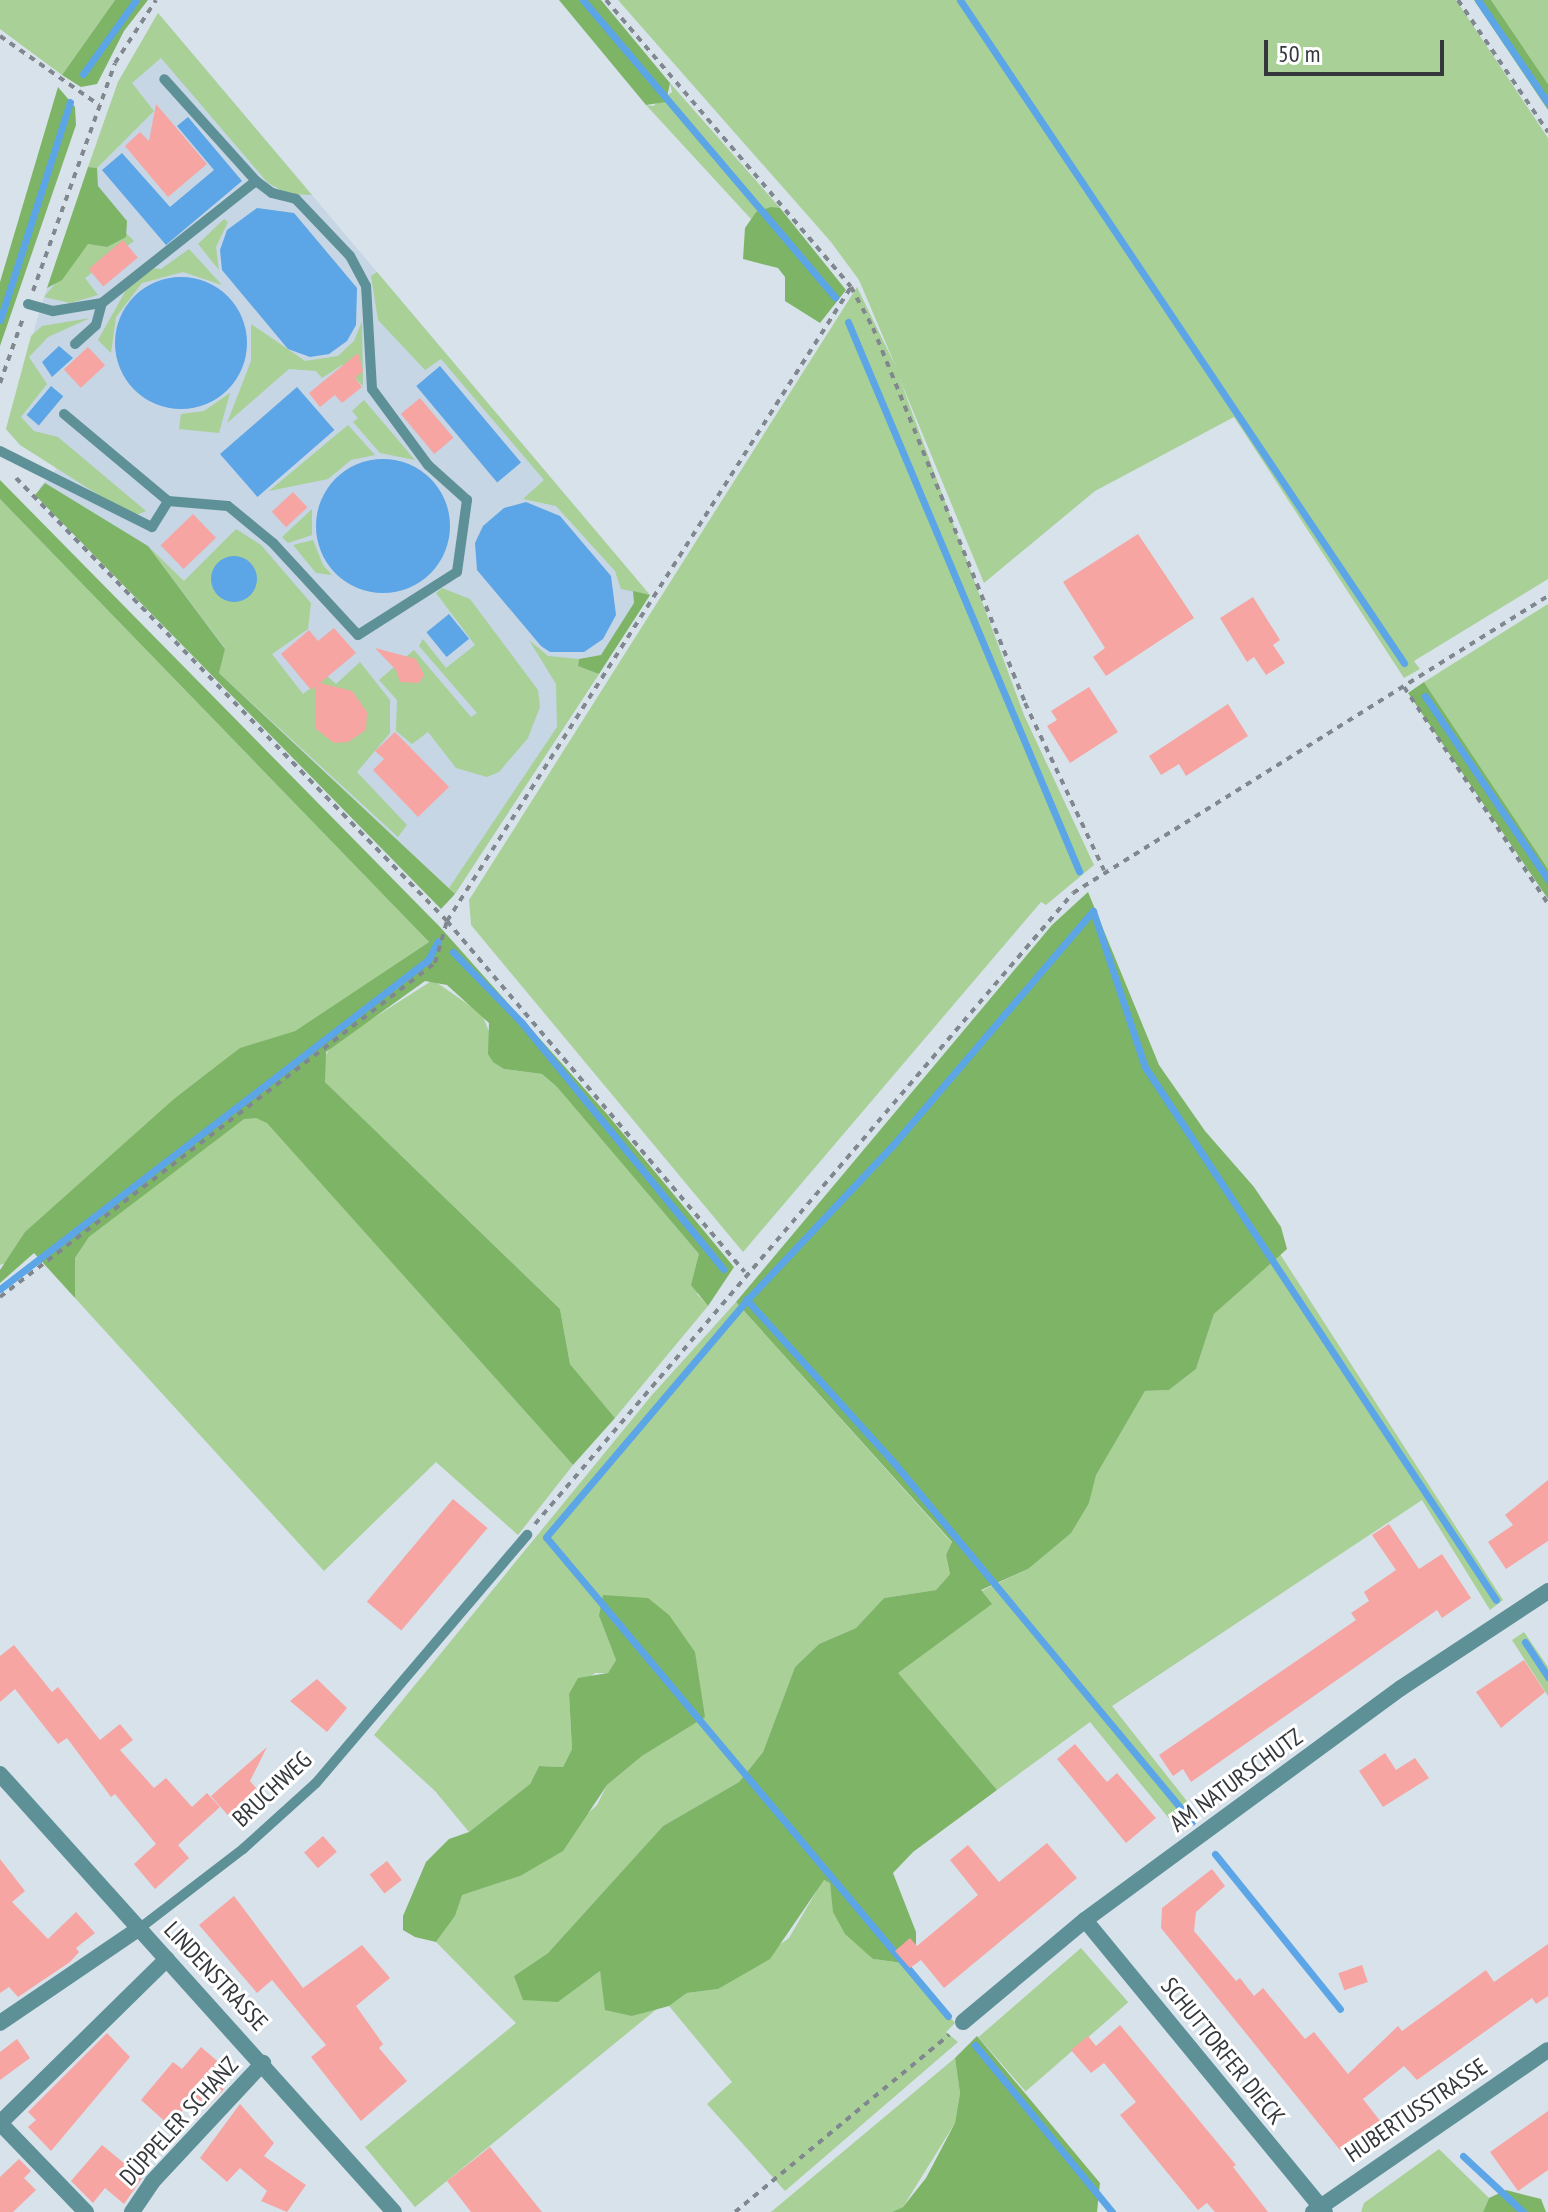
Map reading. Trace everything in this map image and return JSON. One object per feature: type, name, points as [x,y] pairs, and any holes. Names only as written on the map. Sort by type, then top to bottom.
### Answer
[{"type":"street","name":"AM NATURSCHUTZ","points":[[963,2022],[1085,1920],[1401,1688],[1548,1591]]},
{"type":"street","name":"LINDENSTRASSE","points":[[0,1774],[394,2212]]},
{"type":"street","name":"SCHUTTORFER DIECK","points":[[1085,1920],[1319,2210]]},
{"type":"street","name":"BRUCHWEG","points":[[0,2023],[140,1928]]},
{"type":"street","points":[[86,2212],[0,2123],[167,1959]]},
{"type":"street","name":"HUBERTUSSTRASSE","points":[[1319,2210],[1548,2050]]},
{"type":"street","name":"DÜPPELER SCHANZ","points":[[132,2212],[152,2182],[263,2063]]},
{"type":"lane","points":[[64,414],[168,501],[228,506],[273,543],[358,635],[457,572],[467,500],[428,465],[372,389],[366,286],[350,256],[296,199],[272,193],[256,181],[164,79]]},
{"type":"lane","points":[[28,304],[53,311],[102,303],[256,181]]},
{"type":"lane","points":[[75,344],[96,325],[102,303]]},
{"type":"lane","points":[[0,451],[152,527],[168,501]]},
{"type":"lane","name":"BRUCHWEG","points":[[140,1928],[243,1849],[316,1783],[527,1535]]},
{"type":"path","points":[[0,383],[115,63],[156,0]]},
{"type":"path","points":[[606,0],[851,287],[873,328],[1025,703],[1104,870]]},
{"type":"path","points":[[1458,0],[1548,132]]},
{"type":"path","points":[[0,36],[99,105]]},
{"type":"path","points":[[0,1297],[435,963],[447,921],[851,287]]},
{"type":"path","points":[[11,474],[447,921],[745,1272]]},
{"type":"path","points":[[527,1535],[745,1272],[1051,916],[1104,870],[1548,596]]},
{"type":"path","points":[[1404,687],[1548,904]]},
{"type":"path","points":[[735,2212],[963,2022]]},
{"type":"shaded area","points":[[158,13],[650,595],[455,894],[219,673],[39,488],[58,467],[20,445],[6,429],[40,309],[118,82]]},
{"type":"green space","points":[[0,0],[115,0],[62,75],[0,29]]},
{"type":"green space","points":[[115,0],[148,0],[124,31],[97,84],[81,87],[62,75]]},
{"type":"green space","points":[[559,0],[601,0],[670,83],[666,102],[646,105]]},
{"type":"green space","points":[[618,0],[1456,0],[1548,138],[1548,579],[1414,661],[1420,669],[1404,678],[1234,417],[1095,491],[984,583],[899,377],[1024,715],[1094,865],[1046,905],[1041,902],[743,1252],[471,925],[469,900],[857,287],[896,367],[859,280],[831,242]]},
{"type":"green space","points":[[1474,0],[1491,0],[1548,84],[1548,110]]},
{"type":"green space","points":[[1491,0],[1548,0],[1548,84]]},
{"type":"green space","points":[[158,13],[312,195],[288,194],[268,183],[161,58],[132,83],[154,111],[97,168],[88,167],[118,82]]},
{"type":"green space","points":[[670,83],[780,208],[756,212],[751,219],[646,105],[653,106],[672,92]]},
{"type":"green space","points":[[58,87],[75,107],[76,125],[0,346],[0,282]]},
{"type":"green space","points":[[88,167],[97,168],[98,186],[127,221],[126,237],[107,247],[88,244],[62,280],[47,288]]},
{"type":"green space","points":[[771,207],[780,208],[846,290],[820,323],[785,301],[785,277],[778,268],[743,259],[745,228],[756,212]]},
{"type":"green space","points":[[224,219],[228,222],[216,247],[219,270],[198,244]]},
{"type":"green space","points":[[126,233],[134,241],[85,278],[98,295],[70,303],[44,297],[88,244],[107,247]]},
{"type":"green space","points":[[189,249],[222,285],[183,272],[142,283],[116,317],[111,353],[98,340],[126,290],[151,268],[161,269]]},
{"type":"green space","points":[[377,272],[650,595],[621,589],[615,571],[556,506],[523,499],[544,480],[441,359],[425,370],[378,320],[371,276]]},
{"type":"green space","points":[[90,318],[48,337],[29,357],[47,384],[21,417],[34,431],[58,437],[146,511],[139,514],[127,513],[20,445],[6,429],[31,336],[42,326]]},
{"type":"green space","points":[[362,321],[363,386],[342,365],[322,378],[316,371],[289,369],[227,423],[251,361],[251,324],[305,361],[338,356],[354,341]]},
{"type":"green space","points":[[230,393],[219,433],[179,429],[181,414],[204,411]]},
{"type":"green space","points":[[364,400],[415,460],[380,453],[353,422],[358,418],[352,411]]},
{"type":"green space","points":[[348,425],[375,455],[351,460],[328,479],[269,491]]},
{"type":"green space","points":[[0,480],[440,927],[607,1114],[734,1267],[708,1306],[691,1285],[699,1254],[557,1087],[542,1074],[504,1069],[493,1062],[488,1054],[489,1023],[447,985],[425,981],[326,1052],[325,1082],[560,1309],[570,1364],[615,1418],[573,1465],[267,1123],[256,1118],[244,1119],[89,1237],[75,1258],[75,1298],[34,1253],[0,1283],[0,1270],[25,1232],[175,1098],[240,1048],[295,1031],[429,942],[0,499]]},
{"type":"green space","points":[[45,483],[148,546],[225,649],[219,673],[455,894],[441,909],[35,495]]},
{"type":"green space","points":[[0,499],[429,942],[295,1031],[240,1049],[175,1098],[34,1253],[0,1265]]},
{"type":"green space","points":[[312,509],[312,535],[288,543],[282,537]]},
{"type":"green space","points":[[236,529],[261,545],[311,603],[308,629],[272,654],[303,694],[327,676],[336,684],[360,662],[390,700],[390,733],[357,772],[407,825],[398,837],[219,673],[225,648],[148,546],[184,581]]},
{"type":"green space","points":[[313,540],[323,565],[332,575],[316,573],[293,545]]},
{"type":"green space","points":[[442,588],[470,599],[538,690],[540,707],[528,738],[499,772],[487,777],[456,768],[428,732],[412,744],[396,731],[397,700],[379,680],[414,650],[471,717],[477,713],[419,646],[423,639],[446,668],[475,645],[436,593]]},
{"type":"green space","points":[[633,591],[650,595],[599,674],[578,666],[579,659],[601,655],[634,603]]},
{"type":"green space","points":[[1548,604],[1548,869],[1424,682]]},
{"type":"green space","points":[[529,640],[548,656],[579,659],[578,666],[599,674],[455,894],[449,888],[557,727],[556,684]]},
{"type":"green space","points":[[1424,682],[1548,869],[1548,899],[1408,693]]},
{"type":"green space","points":[[1088,892],[1159,1065],[1205,1131],[1254,1187],[1281,1227],[1287,1249],[1214,1314],[1196,1369],[1169,1390],[1145,1391],[1096,1475],[1089,1503],[1071,1533],[1028,1569],[981,1590],[992,1604],[898,1673],[997,1790],[913,1852],[893,1873],[916,1932],[916,1945],[903,1963],[873,1959],[845,1934],[833,1912],[830,1883],[824,1880],[770,1959],[718,1989],[687,1993],[669,2006],[632,2016],[605,2010],[600,1971],[558,2002],[523,2000],[514,1976],[548,1953],[663,1826],[739,1782],[763,1752],[795,1667],[819,1644],[856,1628],[884,1598],[936,1590],[950,1574],[946,1555],[952,1542],[736,1302],[1052,925]]},
{"type":"green space","points":[[433,980],[482,1014],[504,1069],[542,1074],[557,1087],[700,1255],[697,1294],[708,1306],[615,1418],[570,1364],[560,1309],[325,1082],[321,1062],[333,1044]]},
{"type":"green space","points":[[256,1117],[267,1122],[573,1465],[518,1535],[436,1462],[324,1571],[75,1298],[75,1258],[89,1237],[244,1118]]},
{"type":"green space","points":[[1280,1254],[1503,1600],[1490,1610],[1422,1500],[1112,1706],[1197,1814],[1176,1827],[1090,1722],[997,1790],[897,1673],[991,1604],[981,1591],[1028,1569],[1089,1503],[1095,1475],[1145,1391],[1169,1390],[1196,1369],[1214,1314]]},
{"type":"green space","points":[[736,1302],[952,1543],[946,1555],[950,1574],[936,1590],[884,1598],[856,1628],[819,1644],[795,1667],[763,1752],[739,1782],[663,1826],[548,1953],[514,1976],[558,2002],[600,1971],[603,1988],[632,2016],[658,2008],[415,2207],[365,2147],[516,2023],[436,1942],[455,1916],[461,1895],[520,1876],[597,1805],[607,1785],[642,1756],[704,1717],[599,1616],[616,1660],[608,1673],[595,1673],[569,1694],[572,1749],[563,1767],[539,1766],[530,1784],[469,1832],[435,1791],[374,1735],[652,1395]]},
{"type":"green space","points":[[603,1595],[648,1598],[669,1615],[695,1652],[705,1717],[642,1756],[607,1785],[563,1851],[520,1876],[462,1895],[455,1916],[436,1942],[415,1937],[403,1930],[403,1916],[426,1862],[449,1839],[469,1832],[530,1784],[539,1766],[563,1767],[572,1749],[569,1694],[578,1678],[608,1673],[616,1660],[599,1616]]},
{"type":"green space","points":[[1524,1632],[1548,1667],[1548,1696],[1512,1640]]},
{"type":"green space","points":[[823,1880],[830,1882],[834,1912],[873,1959],[903,1963],[955,2023],[946,2032],[958,2042],[785,2191],[707,2104],[732,2082],[669,2006],[687,1993],[718,1989],[789,1938]]},
{"type":"green space","points":[[1081,1948],[1128,2002],[1026,2092],[978,2037]]},
{"type":"green space","points":[[977,2036],[1100,2183],[1097,2212],[892,2212],[903,2207],[926,2178],[955,2123],[960,2093],[955,2058]]},
{"type":"green space","points":[[955,2058],[960,2093],[955,2123],[903,2207],[892,2212],[771,2212]]},
{"type":"green space","points":[[1439,2149],[1489,2198],[1483,2212],[1361,2212],[1364,2203]]},
{"type":"green space","points":[[1506,2190],[1541,2199],[1546,2212],[1483,2212],[1489,2198]]},
{"type":"water","points":[[188,117],[242,181],[166,245],[102,170],[122,153],[170,207],[214,170],[177,126]]},
{"type":"water","points":[[257,208],[294,213],[357,288],[356,325],[347,341],[329,354],[310,357],[288,349],[222,270],[220,250],[227,230]]},
{"type":"water","points":[[181,277],[206,282],[228,296],[242,318],[247,343],[242,368],[228,390],[206,404],[181,409],[156,404],[134,390],[120,368],[115,343],[120,318],[134,296],[156,282]]},
{"type":"water","points":[[59,346],[73,358],[52,377],[42,362]]},
{"type":"water","points":[[440,366],[521,463],[497,482],[416,386]]},
{"type":"water","points":[[51,386],[63,396],[39,425],[27,415]]},
{"type":"water","points":[[297,387],[334,430],[257,497],[220,454]]},
{"type":"water","points":[[383,459],[409,464],[430,479],[445,500],[450,526],[445,552],[430,573],[409,588],[383,593],[357,588],[336,573],[321,552],[316,526],[321,500],[336,479],[357,464]]},
{"type":"water","points":[[526,502],[560,516],[611,576],[616,615],[603,639],[584,652],[550,652],[541,646],[477,570],[475,543],[483,526],[504,508]]},
{"type":"water","points":[[234,556],[250,563],[257,579],[250,595],[234,602],[218,595],[211,579],[218,563]]},
{"type":"water","points":[[449,614],[469,639],[447,657],[426,632]]},
{"type":"building","points":[[156,104],[207,164],[168,197],[125,146],[140,132],[149,141]]},
{"type":"building","points":[[123,240],[138,258],[103,287],[89,269]]},
{"type":"building","points":[[88,347],[105,365],[81,388],[64,370]]},
{"type":"building","points":[[358,353],[363,371],[355,378],[362,387],[342,403],[335,395],[320,407],[309,393]]},
{"type":"building","points":[[420,398],[453,438],[434,454],[401,414]]},
{"type":"building","points":[[293,492],[307,507],[286,527],[272,512]]},
{"type":"building","points":[[193,514],[216,538],[184,569],[161,545]]},
{"type":"building","points":[[1138,534],[1194,618],[1106,676],[1093,657],[1105,648],[1063,582]]},
{"type":"building","points":[[1253,597],[1280,640],[1273,645],[1285,663],[1266,675],[1254,657],[1247,662],[1220,618]]},
{"type":"building","points":[[334,628],[356,653],[320,683],[352,691],[367,712],[366,730],[348,742],[334,743],[315,728],[316,686],[311,690],[281,654],[309,630],[318,641]]},
{"type":"building","points":[[375,648],[416,659],[424,675],[419,683],[400,682],[396,670]]},
{"type":"building","points":[[1089,687],[1118,732],[1070,763],[1047,726],[1057,720],[1051,711]]},
{"type":"building","points":[[1228,704],[1248,736],[1186,776],[1179,764],[1161,775],[1149,756]]},
{"type":"building","points":[[395,732],[449,787],[418,817],[373,770],[384,759],[375,751]]},
{"type":"building","points":[[1548,1480],[1548,1541],[1506,1569],[1488,1542],[1513,1525],[1505,1515]]},
{"type":"building","points":[[453,1499],[487,1528],[401,1631],[367,1602]]},
{"type":"building","points":[[1389,1524],[1419,1569],[1442,1554],[1471,1598],[1442,1618],[1437,1610],[1191,1782],[1183,1769],[1173,1776],[1159,1755],[1356,1620],[1351,1613],[1369,1601],[1364,1592],[1396,1570],[1372,1535]]},
{"type":"building","points":[[14,1645],[52,1692],[58,1687],[100,1740],[120,1724],[133,1740],[120,1750],[154,1788],[166,1778],[192,1807],[207,1793],[220,1807],[178,1845],[189,1858],[155,1889],[134,1864],[156,1844],[115,1794],[111,1797],[67,1738],[58,1744],[15,1689],[0,1702],[0,1656]]},
{"type":"building","points":[[1524,1660],[1545,1692],[1501,1728],[1476,1692]]},
{"type":"building","points":[[317,1679],[347,1708],[327,1732],[290,1701]]},
{"type":"building","points":[[1075,1744],[1107,1782],[1117,1773],[1156,1818],[1126,1843],[1057,1759]]},
{"type":"building","points":[[267,1747],[250,1781],[262,1795],[233,1821],[211,1796]]},
{"type":"building","points":[[1385,1753],[1396,1770],[1415,1758],[1429,1778],[1383,1807],[1359,1771]]},
{"type":"building","points":[[323,1836],[337,1852],[318,1868],[304,1852]]},
{"type":"building","points":[[1047,1843],[1077,1878],[944,1988],[921,1960],[910,1968],[895,1951],[910,1938],[917,1946],[978,1895],[950,1860],[968,1845],[999,1882]]},
{"type":"building","points":[[0,1859],[25,1891],[12,1902],[48,1939],[76,1912],[95,1933],[76,1948],[79,1952],[70,1962],[18,1997],[9,1987],[0,1993]]},
{"type":"building","points":[[387,1861],[402,1880],[384,1893],[370,1875]]},
{"type":"building","points":[[1212,1869],[1225,1886],[1196,1912],[1194,1931],[1236,1981],[1240,1978],[1254,1996],[1263,1988],[1305,2039],[1314,2032],[1348,2074],[1398,2026],[1402,2031],[1486,1970],[1494,1982],[1548,1944],[1548,1996],[1536,2004],[1532,1998],[1417,2080],[1404,2066],[1363,2099],[1381,2122],[1340,2150],[1161,1928],[1162,1908]]},
{"type":"building","points":[[234,1896],[303,1988],[362,1945],[390,1978],[356,2006],[383,2044],[379,2048],[407,2081],[361,2121],[311,2057],[326,2045],[272,1980],[257,1993],[199,1925]]},
{"type":"building","points":[[1362,1965],[1368,1982],[1344,1990],[1338,1973]]},
{"type":"building","points":[[1120,2025],[1236,2165],[1233,2167],[1268,2212],[1215,2212],[1207,2203],[1198,2210],[1120,2115],[1136,2102],[1104,2063],[1091,2073],[1071,2050],[1088,2036],[1096,2046]]},
{"type":"building","points":[[107,2033],[130,2057],[51,2151],[28,2127],[36,2120],[28,2112]]},
{"type":"building","points":[[17,2039],[30,2058],[0,2080],[0,2052]]},
{"type":"building","points":[[201,2047],[229,2071],[218,2084],[224,2089],[206,2108],[193,2098],[170,2126],[141,2100],[173,2062],[182,2069]]},
{"type":"building","points":[[240,2104],[274,2143],[264,2156],[306,2185],[287,2212],[261,2201],[267,2191],[240,2168],[227,2182],[200,2158]]},
{"type":"building","points":[[1548,2111],[1548,2170],[1518,2191],[1490,2152]]},
{"type":"building","points":[[102,2145],[142,2178],[124,2204],[105,2188],[93,2203],[71,2181]]},
{"type":"building","points":[[490,2147],[542,2212],[471,2212],[447,2181]]},
{"type":"building","points":[[19,2159],[31,2171],[24,2178],[36,2190],[13,2212],[0,2212],[0,2177]]},
{"type":"waterway","points":[[83,74],[136,0]]},
{"type":"waterway","points":[[583,0],[835,297]]},
{"type":"waterway","points":[[960,0],[1404,663]]},
{"type":"waterway","points":[[1478,0],[1548,103]]},
{"type":"waterway","points":[[0,320],[70,102]]},
{"type":"waterway","points":[[848,322],[1079,871]]},
{"type":"waterway","points":[[1425,696],[1548,880]]},
{"type":"waterway","points":[[948,2016],[546,1537],[746,1301],[893,1145],[1093,911],[1145,1067],[1496,1600]]},
{"type":"waterway","points":[[0,1289],[428,960],[438,941]]},
{"type":"waterway","points":[[453,952],[522,1023],[723,1269]]},
{"type":"waterway","points":[[746,1299],[895,1464],[1192,1822]]},
{"type":"waterway","points":[[1525,1642],[1548,1677]]},
{"type":"waterway","points":[[1215,1854],[1340,2009]]},
{"type":"waterway","points":[[975,2045],[1112,2212]]},
{"type":"waterway","points":[[1463,2156],[1523,2212]]}]
